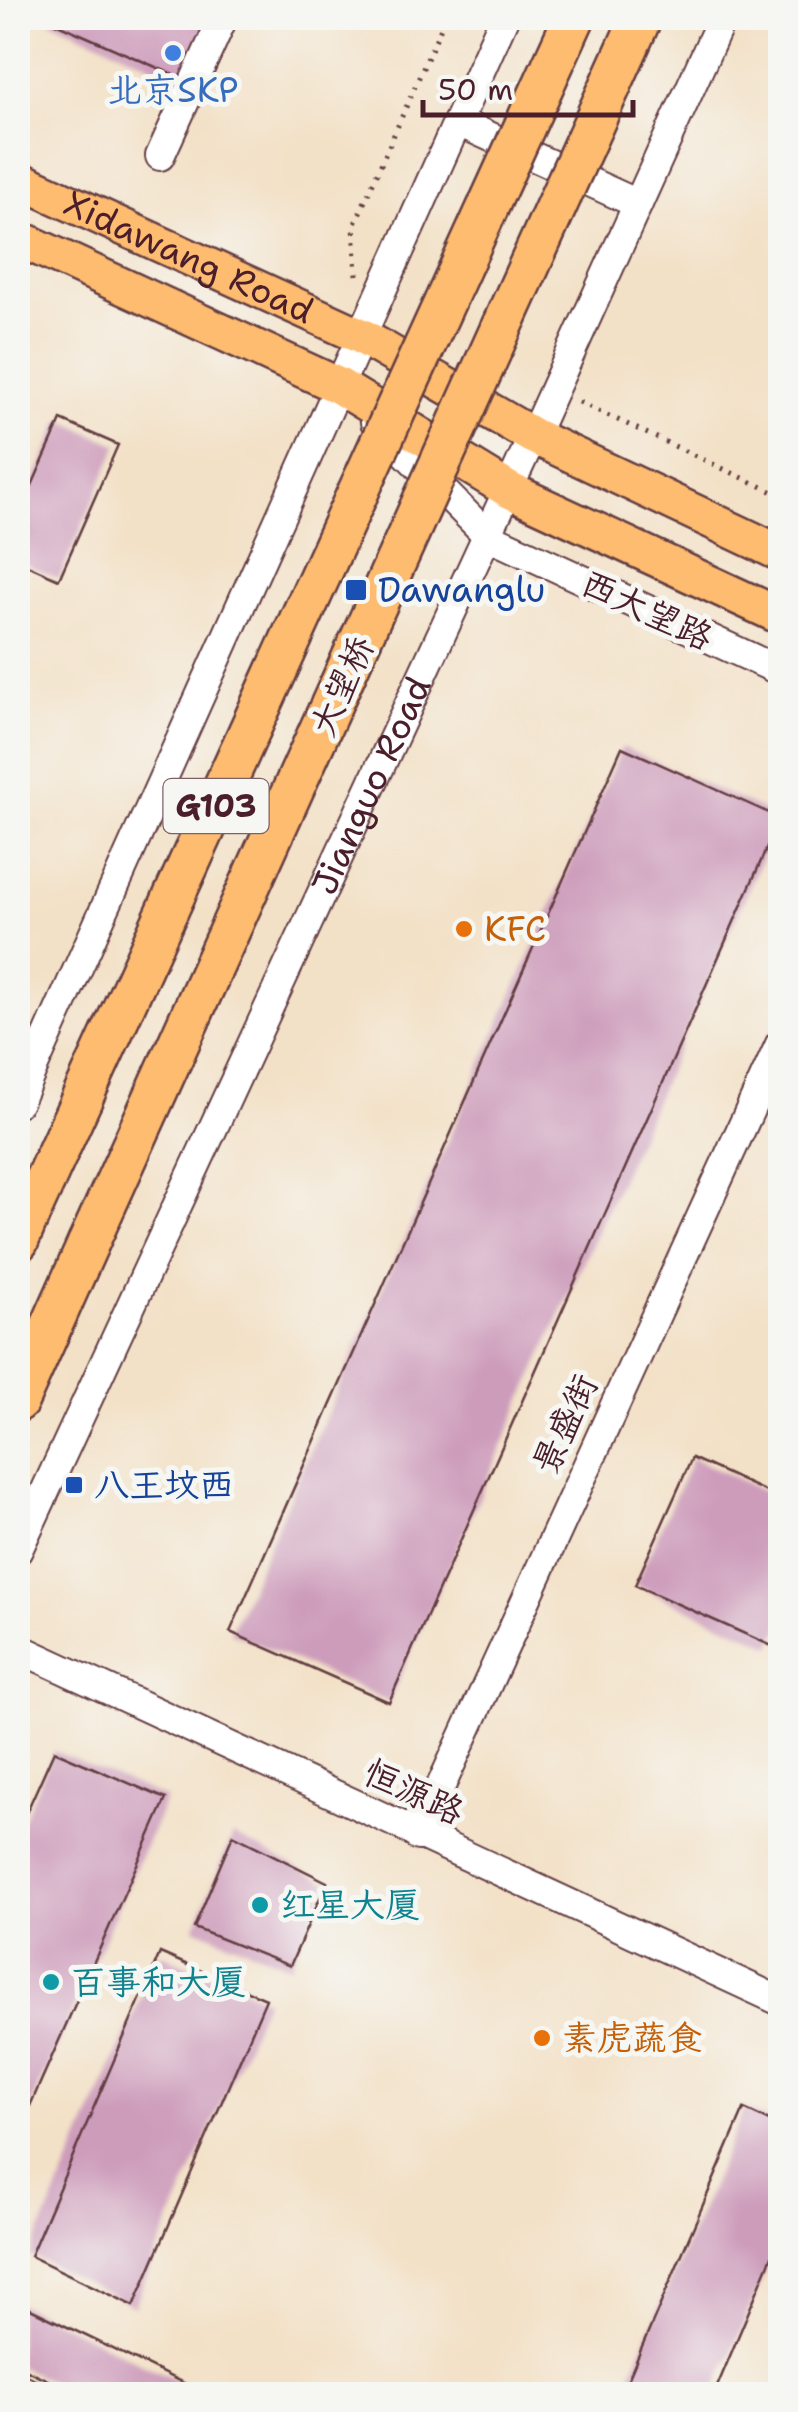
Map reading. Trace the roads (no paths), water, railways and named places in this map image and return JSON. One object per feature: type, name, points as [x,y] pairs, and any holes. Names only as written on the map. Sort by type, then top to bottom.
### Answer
[{"type":"highway","name":"大望桥","points":[[23,1229],[574,18]]},
{"type":"highway","name":"大望桥","points":[[18,1401],[641,18]]},
{"type":"main road","name":"Xidawang Road","points":[[18,179],[362,336],[534,436]]},
{"type":"main road","name":"Xidawang Road","points":[[18,238],[339,386],[508,490]]},
{"type":"main road","points":[[534,436],[780,553]]},
{"type":"main road","name":"西大望路","points":[[508,490],[780,616]]},
{"type":"street","points":[[160,156],[222,18]]},
{"type":"street","points":[[18,1096],[504,18]]},
{"type":"street","name":"Jianguo Road","points":[[18,1550],[534,436],[722,18]]},
{"type":"street","points":[[458,122],[638,204]]},
{"type":"street","name":"西大望路","points":[[339,386],[488,536],[780,672]]},
{"type":"street","name":"景盛街","points":[[418,1836],[780,1044]]},
{"type":"street","name":"恒源路","points":[[18,1648],[780,2001]]},
{"type":"street","points":[[18,2388],[33,2394]]},
{"type":"place","name":"北京SKP","points":[[173,53]]},
{"type":"place","name":"Dawanglu","points":[[356,590]]},
{"type":"place","name":"KFC","points":[[464,929]]},
{"type":"place","name":"八王坟西","points":[[74,1485]]},
{"type":"place","name":"红星大厦","points":[[260,1905]]},
{"type":"place","name":"百事和大厦","points":[[51,1982]]},
{"type":"place","name":"素虎蔬食","points":[[542,2038]]}]
